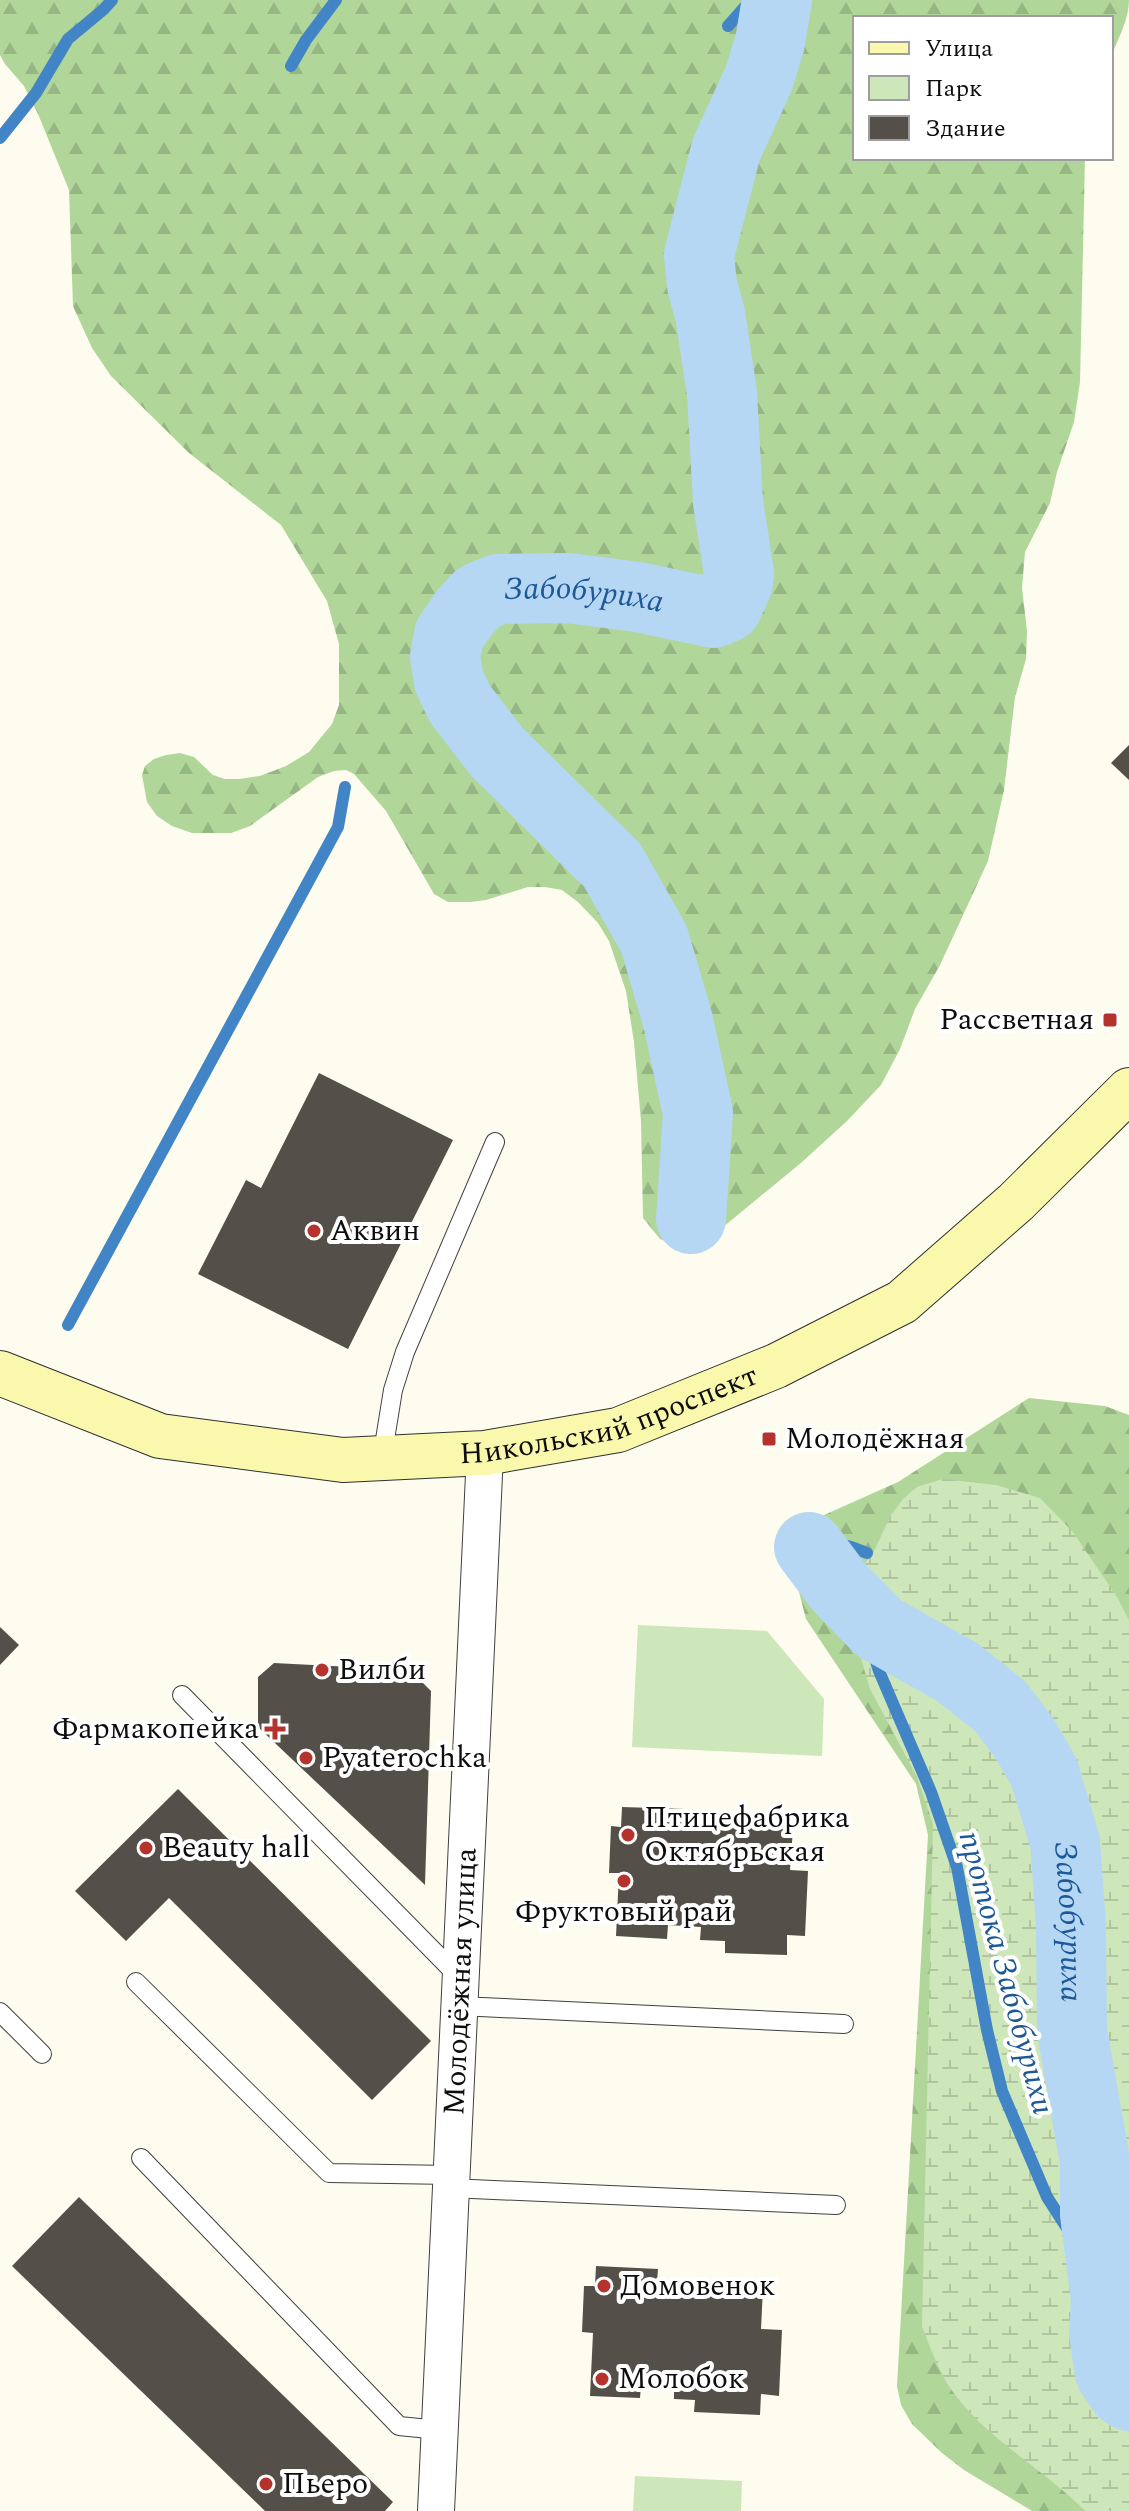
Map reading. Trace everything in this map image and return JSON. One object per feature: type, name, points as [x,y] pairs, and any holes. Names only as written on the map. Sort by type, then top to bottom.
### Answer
[{"type":"main road","name":"Никольский проспект","points":[[0,1373],[160,1436],[343,1460],[485,1453],[618,1430],[776,1366],[902,1302],[1125,1103]]},
{"type":"street","name":"Молодёжная улица","points":[[436,2511],[485,1453]]},
{"type":"lane","points":[[382,1458],[393,1390],[405,1352],[495,1142]]},
{"type":"lane","points":[[182,1695],[460,1992],[844,2024]]},
{"type":"lane","points":[[136,1982],[329,2173],[836,2205]]},
{"type":"lane","points":[[0,2012],[42,2054]]},
{"type":"lane","points":[[141,2158],[399,2426],[439,2430]]},
{"type":"green space","points":[[0,0],[1129,0],[1125,22],[1113,52],[1113,16],[853,16],[853,160],[1085,160],[1080,382],[1074,422],[1050,503],[1025,552],[1022,588],[1027,631],[1026,659],[1015,697],[1004,790],[988,861],[881,1085],[802,1162],[711,1237],[689,1245],[674,1244],[660,1239],[643,1218],[641,1121],[626,991],[609,941],[598,923],[578,902],[562,890],[528,887],[486,900],[448,902],[434,894],[386,811],[354,774],[346,770],[318,777],[250,826],[231,833],[192,833],[172,826],[157,816],[147,802],[142,775],[145,766],[166,755],[180,753],[194,757],[213,775],[239,779],[260,776],[286,766],[309,752],[332,724],[339,705],[339,644],[327,601],[281,525],[189,453],[111,376],[92,348],[73,306],[69,190],[24,86],[0,55]]},
{"type":"green space","points":[[1029,1398],[1105,1406],[1129,1415],[1129,2511],[1032,2511],[942,2453],[912,2424],[901,2405],[897,2386],[928,1835],[916,1784],[806,1619],[792,1565],[794,1536],[804,1524],[898,1482]]},
{"type":"green space","points":[[943,1479],[996,1485],[1040,1498],[1073,1532],[1129,1620],[1129,2511],[1085,2511],[976,2419],[947,2383],[922,2326],[933,1824],[917,1777],[870,1689],[845,1604],[849,1583],[873,1553],[891,1515],[903,1499],[917,1487]]},
{"type":"green space","points":[[638,1625],[767,1631],[824,1699],[822,1756],[632,1747]]},
{"type":"green space","points":[[635,2476],[742,2481],[741,2511],[633,2511]]},
{"type":"building","points":[[1129,745],[1129,780],[1111,763]]},
{"type":"building","name":"Аквин","points":[[319,1073],[453,1140],[348,1349],[198,1274],[246,1180],[261,1188]]},
{"type":"building","points":[[0,1627],[19,1645],[0,1665]]},
{"type":"building","points":[[274,1663],[410,1670],[431,1691],[425,1885],[258,1727],[258,1677]]},
{"type":"building","points":[[178,1789],[431,2041],[372,2100],[169,1898],[126,1941],[75,1891]]},
{"type":"building","points":[[622,1807],[685,1809],[684,1824],[793,1829],[790,1870],[808,1871],[805,1936],[787,1935],[787,1955],[725,1953],[725,1941],[700,1940],[701,1927],[668,1925],[667,1939],[616,1936],[619,1873],[609,1873],[611,1826],[621,1827]]},
{"type":"building","points":[[79,2197],[393,2502],[385,2511],[265,2511],[12,2266]]},
{"type":"building","points":[[596,2266],[658,2269],[657,2282],[763,2288],[761,2329],[782,2330],[779,2396],[761,2394],[760,2415],[694,2412],[695,2400],[674,2399],[674,2386],[641,2385],[640,2398],[590,2396],[593,2333],[582,2332],[584,2286],[595,2286]]},
{"type":"waterway","name":"Забобуриха","points":[[0,138],[36,93],[68,39],[112,0]]},
{"type":"waterway","points":[[291,66],[336,0]]},
{"type":"waterway","points":[[728,26],[751,0]]},
{"type":"waterway","name":"Забобуриха","points":[[691,1219],[698,1113],[678,1021],[654,939],[612,865],[497,752],[460,704],[449,681],[445,657],[449,635],[464,613],[479,597],[498,589],[568,588],[638,597],[714,613],[727,607],[739,573],[728,502],[722,393],[699,255],[726,150],[759,78],[770,42],[777,0]]},
{"type":"waterway","points":[[68,1325],[338,827],[345,787]]},
{"type":"waterway","points":[[818,1560],[844,1545],[867,1553]]},
{"type":"waterway","name":"Забобуриха","points":[[809,1547],[839,1587],[879,1628],[957,1672],[1000,1706],[1025,1739],[1044,1772],[1065,1842],[1071,1925],[1072,2031],[1095,2162],[1095,2214],[1106,2300],[1104,2334],[1110,2373],[1129,2396]]},
{"type":"waterway","name":"протока Забобурихи","points":[[858,1606],[879,1671],[931,1792],[957,1867],[987,2030],[1002,2091],[1047,2197],[1076,2242],[1106,2300]]},
{"type":"waterway","name":"протока Забобурихи","points":[[1098,2238],[1129,2286]]},
{"type":"place","name":"Рассветная","points":[[1110,1020]]},
{"type":"place","name":"Аквин","points":[[314,1231]]},
{"type":"place","name":"Молодёжная","points":[[769,1439]]},
{"type":"place","name":"Вилби","points":[[322,1670]]},
{"type":"place","name":"Фармакопейка","points":[[275,1729]]},
{"type":"place","name":"Pyaterochka","points":[[306,1758]]},
{"type":"place","name":"Птицефабрика Октябрьская","points":[[628,1835]]},
{"type":"place","name":"Beauty hall","points":[[146,1848]]},
{"type":"place","name":"Фруктовый рай","points":[[624,1881]]},
{"type":"place","name":"Домовенок","points":[[604,2286]]},
{"type":"place","name":"Молобок","points":[[602,2379]]},
{"type":"place","name":"Пьеро","points":[[266,2484]]}]
